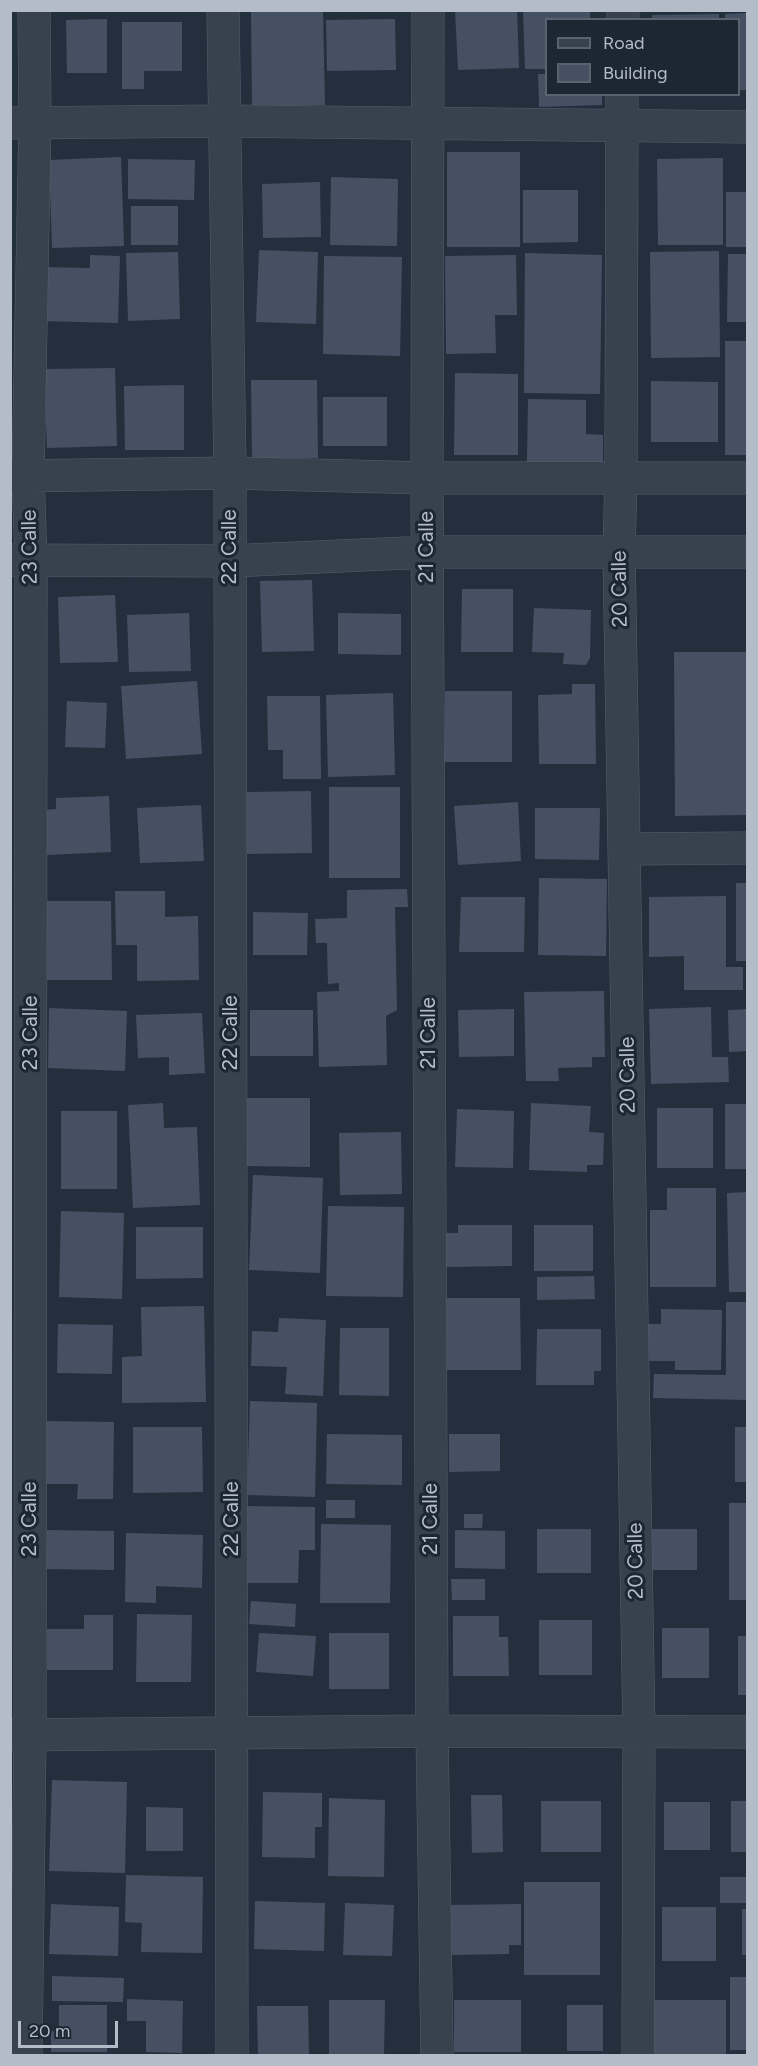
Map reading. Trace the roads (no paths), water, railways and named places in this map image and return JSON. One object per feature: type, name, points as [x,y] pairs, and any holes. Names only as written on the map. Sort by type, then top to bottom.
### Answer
[{"type":"street","name":"23 Calle","points":[[26,2055],[20,1735],[21,560],[19,476],[23,122],[34,10]]},
{"type":"street","name":"22 Calle","points":[[223,10],[230,473],[232,2055]]},
{"type":"street","name":"21 Calle","points":[[428,10],[427,478],[432,1731],[437,2055]]},
{"type":"street","name":"20 Calle","points":[[622,96],[619,552],[639,1732],[638,2055]]},
{"type":"street","points":[[23,122],[224,121],[747,127]]},
{"type":"street","points":[[19,476],[230,473],[427,478],[747,478]]},
{"type":"street","points":[[21,560],[230,561],[428,552],[747,552]]},
{"type":"street","points":[[624,849],[747,848]]},
{"type":"street","points":[[20,1735],[432,1731],[747,1732]]}]
